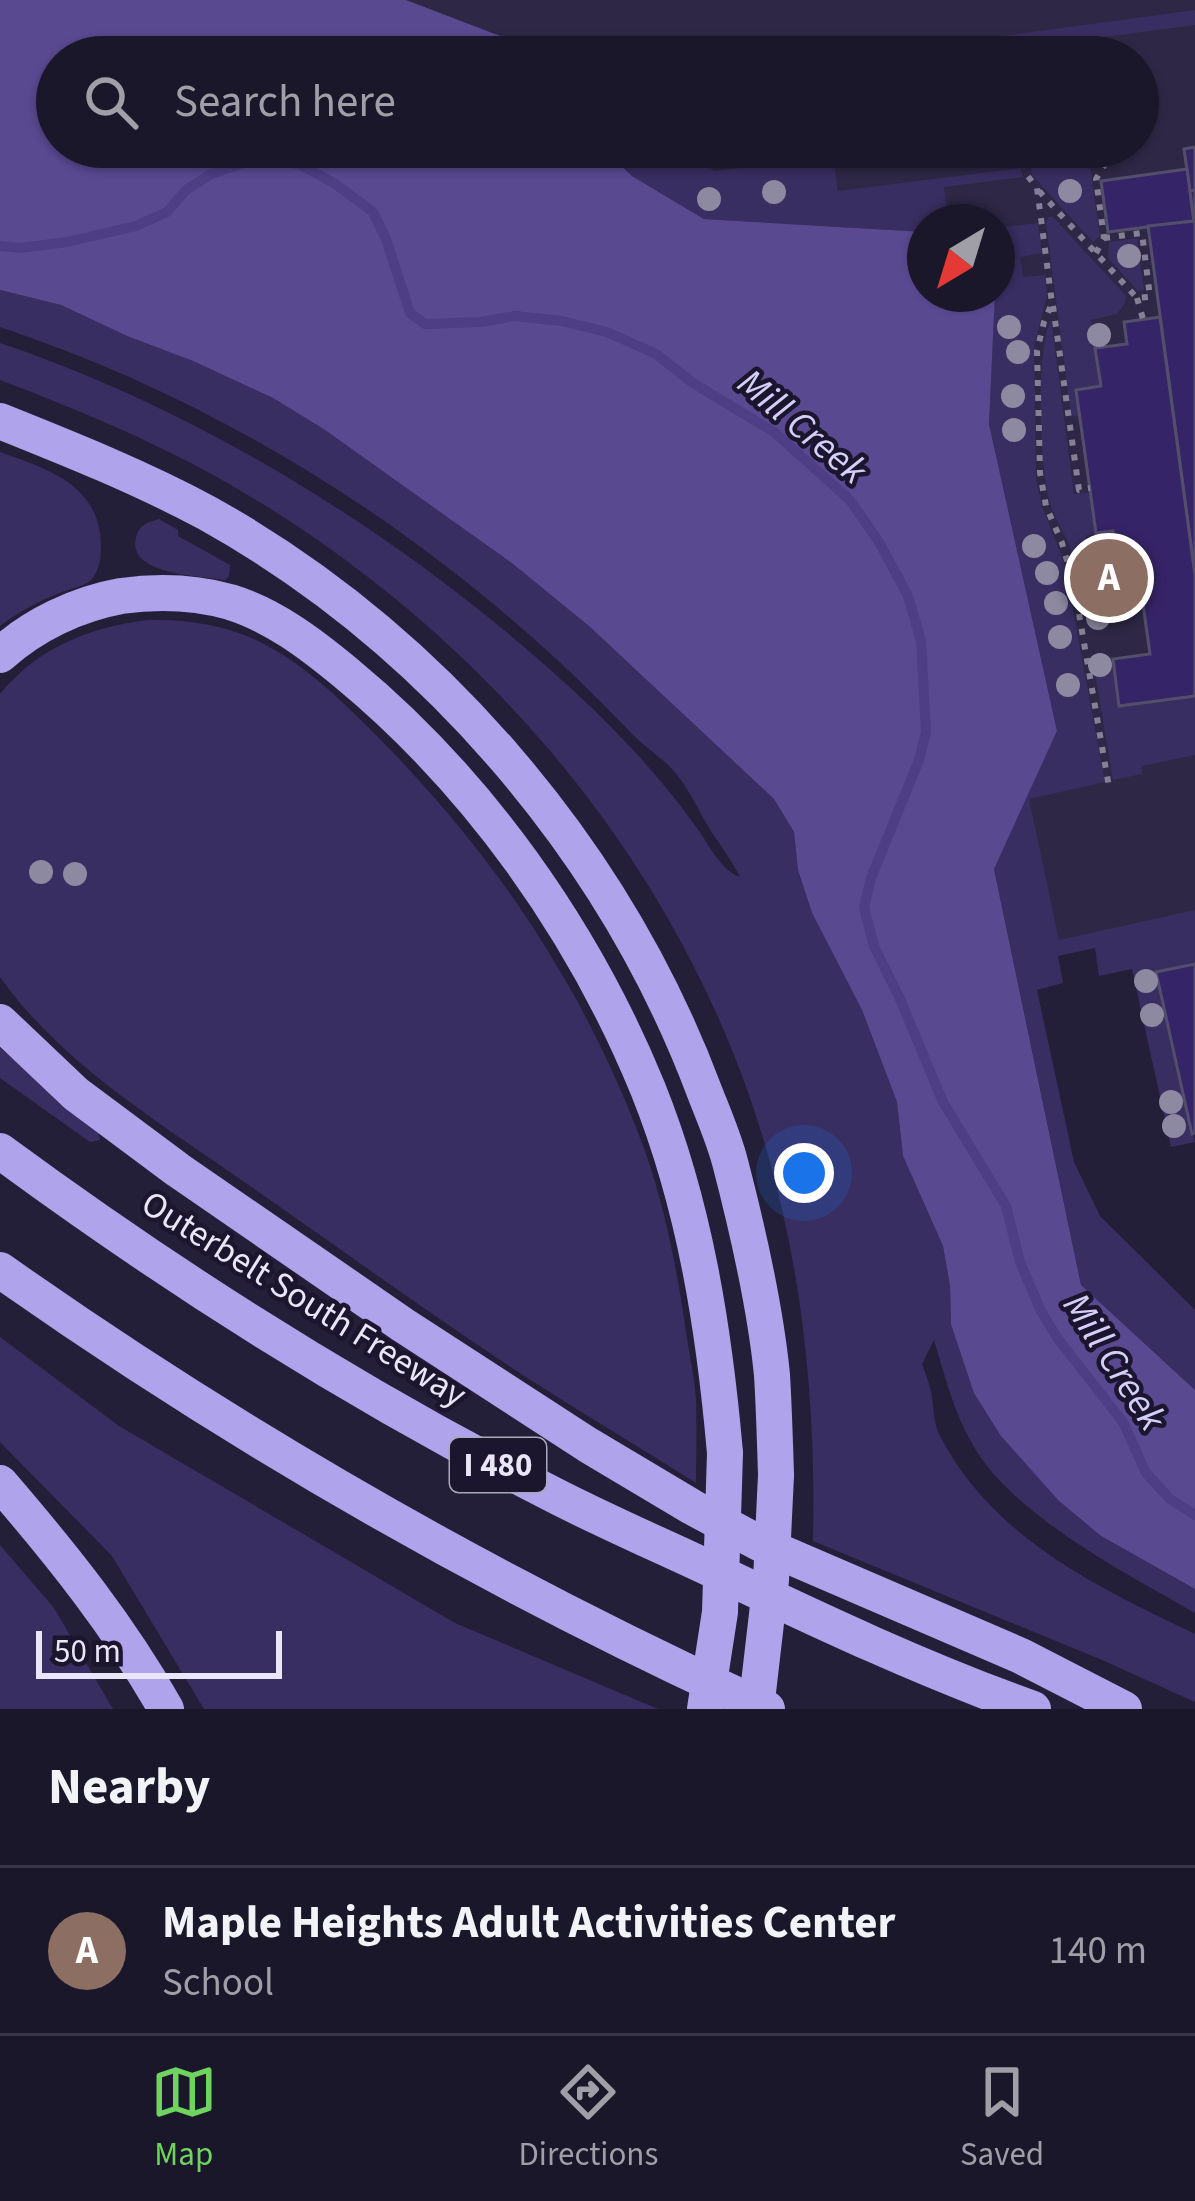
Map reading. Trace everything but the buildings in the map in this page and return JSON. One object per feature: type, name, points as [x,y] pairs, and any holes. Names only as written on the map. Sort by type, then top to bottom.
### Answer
[{"type":"highway","points":[[0,421],[106,463],[208,514],[307,577],[414,664],[484,735],[564,830],[631,934],[683,1035],[729,1157],[756,1275],[771,1373],[776,1475],[771,1580],[756,1709]]},
{"type":"highway","points":[[0,655],[47,622],[103,599],[168,592],[199,595],[268,618],[331,661],[394,716],[452,775],[550,902],[614,1014],[648,1089],[676,1168],[699,1261],[715,1352],[725,1453],[720,1612],[705,1709]]},
{"type":"highway","points":[[0,1022],[49,1071],[109,1120],[403,1325],[588,1445],[759,1543],[1021,1656],[1124,1709]]},
{"type":"highway","name":"Outerbelt South Freeway","points":[[0,1151],[208,1297],[365,1392],[529,1482],[832,1627],[1033,1709]]},
{"type":"highway","name":"I 480","points":[[0,1270],[110,1348],[424,1539],[657,1659],[767,1709]]},
{"type":"highway","points":[[0,1483],[132,1649],[166,1709]]},
{"type":"path","points":[[1026,168],[1037,188],[1141,302],[1143,320]]},
{"type":"path","points":[[1096,254],[1104,238],[1096,179],[1103,168]]},
{"type":"path","points":[[1037,188],[1078,490],[1090,488]]},
{"type":"path","points":[[1104,238],[1142,233],[1153,296],[1137,298]]},
{"type":"path","points":[[1052,303],[1037,351],[1040,473],[1046,506],[1063,543],[1074,585],[1109,787]]},
{"type":"shaded area","points":[[0,0],[406,0],[500,36],[36,36],[36,168],[624,168],[704,219],[907,231],[907,312],[994,312],[989,424],[1057,731],[994,869],[1081,1285],[1195,1390],[1195,1589],[1101,1536],[1059,1501],[1001,1436],[974,1393],[951,1324],[943,1246],[903,1156],[897,1102],[862,1010],[812,913],[798,870],[794,832],[774,799],[590,627],[513,564],[325,430],[273,398],[61,305],[0,290]]},
{"type":"shaded area","points":[[286,0],[1195,0],[1195,921],[1013,961],[994,868],[1057,731],[989,424],[994,312],[1015,312],[1015,204],[907,204],[907,227],[682,168],[1159,168],[1159,36],[381,36]]},
{"type":"shaded area","points":[[1195,10],[1195,25],[1112,36],[1004,36]]},
{"type":"shaded area","points":[[624,168],[834,168],[838,191],[1021,168],[1023,177],[944,187],[946,204],[907,204],[907,231],[704,219]]},
{"type":"shaded area","points":[[1031,168],[1090,168],[1100,236],[1093,242],[1032,175]]},
{"type":"shaded area","points":[[1048,217],[1126,296],[1117,314],[1091,320],[1101,386],[1080,417],[1071,415]]},
{"type":"shaded area","points":[[1038,223],[1042,253],[1020,257],[1023,277],[1045,275],[1047,295],[1034,347],[1036,480],[1064,562],[1105,782],[1029,799],[1059,940],[1195,910],[1195,964],[1156,973],[1195,1142],[1171,1147],[1132,969],[1099,976],[1095,948],[1058,956],[1063,983],[1037,990],[1074,1162],[1100,1216],[1195,1310],[1195,1390],[1081,1285],[994,868],[1057,731],[989,424],[994,312],[1015,312],[1015,226]]},
{"type":"shaded area","points":[[1137,238],[1144,290],[1138,291],[1108,258],[1109,242]]},
{"type":"shaded area","points":[[0,290],[61,305],[193,361],[273,398],[325,430],[513,564],[590,627],[774,799],[794,832],[798,870],[812,913],[862,1010],[897,1102],[903,1156],[943,1246],[951,1324],[1059,1501],[1101,1536],[1195,1589],[1195,1613],[1073,1540],[991,1471],[960,1419],[934,1340],[922,1364],[940,1436],[962,1472],[1018,1531],[1085,1578],[1195,1634],[1195,1702],[813,1541],[805,1346],[791,1250],[768,1155],[731,1049],[684,947],[626,851],[559,762],[483,679],[400,603],[311,535],[215,476],[109,424],[0,380],[0,343],[76,371],[226,442],[370,530],[439,579],[601,717],[669,791],[722,864],[740,877],[678,776],[564,667],[419,545],[259,442],[175,398],[0,327]]},
{"type":"shaded area","points":[[1051,319],[1074,494],[1090,492],[1096,533],[1086,536],[1091,581],[1080,583],[1050,504],[1044,465],[1041,382]]},
{"type":"shaded area","points":[[0,452],[68,482],[92,508],[101,545],[91,580],[35,604],[0,626]]},
{"type":"shaded area","points":[[159,519],[178,530],[178,536],[230,565],[229,576],[225,580],[184,575],[142,559],[136,550],[137,533]]},
{"type":"shaded area","points":[[148,620],[176,620],[241,634],[319,681],[419,780],[533,928],[595,1035],[652,1174],[675,1267],[694,1377],[696,1483],[503,1362],[151,1117],[53,1038],[0,977],[0,694],[31,664],[66,642]]},
{"type":"shaded area","points":[[1113,659],[1120,706],[1195,696],[1195,755],[1142,766],[1142,774],[1113,780],[1093,661]]},
{"type":"shaded area","points":[[0,1048],[98,1132],[100,1140],[90,1142],[0,1078]]},
{"type":"shaded area","points":[[0,1337],[119,1426],[455,1623],[658,1709],[204,1709],[112,1556],[0,1442]]},
{"type":"shaded area","points":[[0,1545],[54,1608],[113,1709],[0,1709]]},
{"type":"waterway","name":"Mill Creek","points":[[0,246],[67,242],[136,226],[167,212],[186,190],[229,168]]},
{"type":"waterway","name":"Mill Creek","points":[[306,168],[373,212],[410,313],[425,324],[515,316],[562,321],[607,332],[656,354],[693,383],[774,432],[850,500],[879,542],[908,596],[921,641],[926,732],[871,878],[864,907],[874,946],[943,1102],[1006,1206],[1020,1262],[1041,1311],[1123,1422],[1146,1473],[1170,1499],[1195,1515]]},
{"type":"place","name":"Maple Heights Adult Activities Center","points":[[1109,578]]}]
